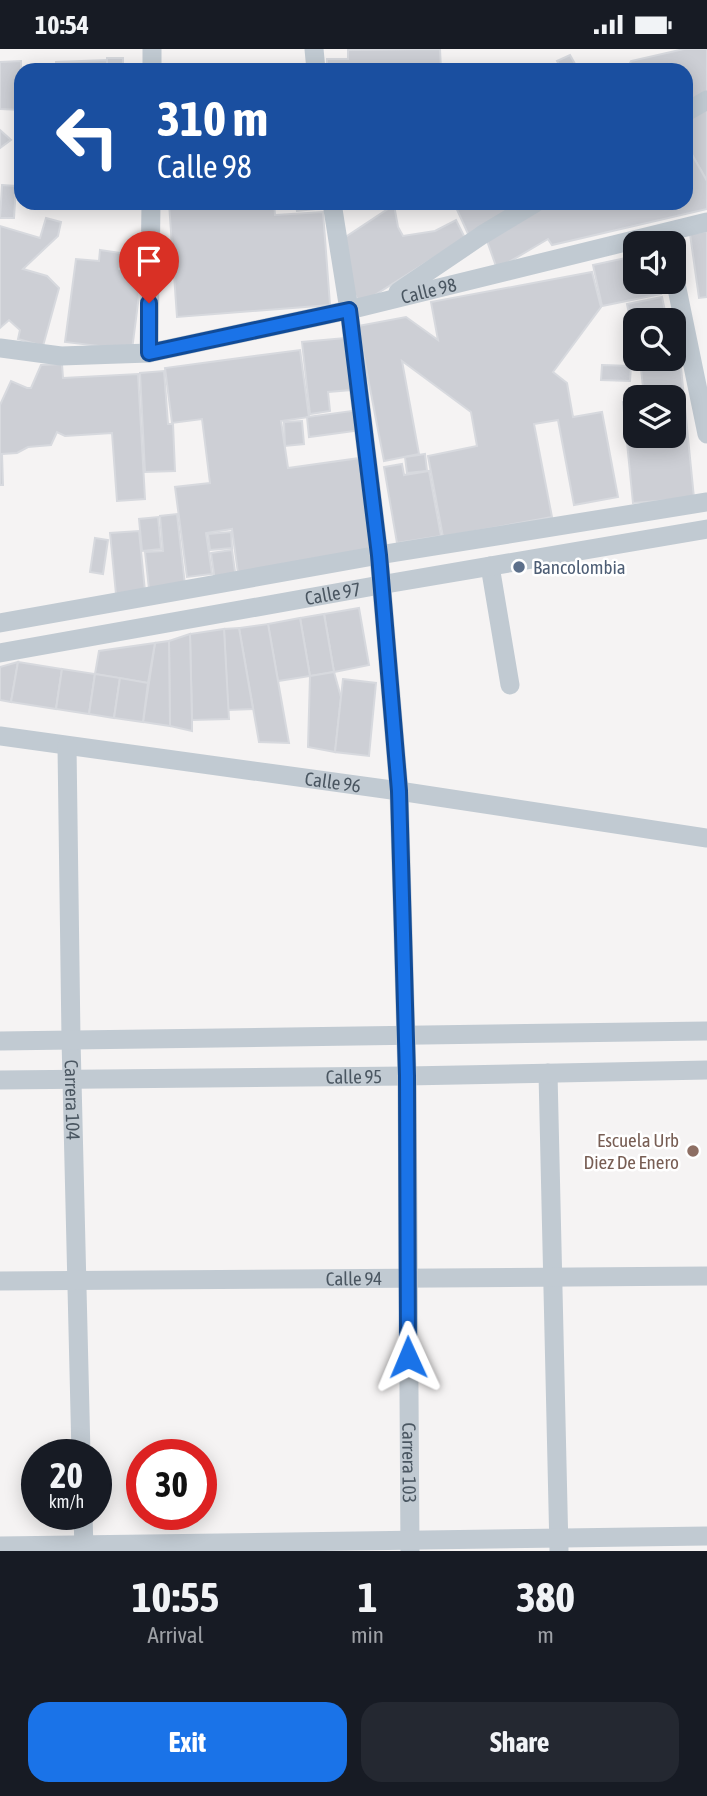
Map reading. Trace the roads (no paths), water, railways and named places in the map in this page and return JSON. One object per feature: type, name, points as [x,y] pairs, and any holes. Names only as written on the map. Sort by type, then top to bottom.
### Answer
[{"type":"street","points":[[149,353],[150,210]]},
{"type":"street","name":"Carrera 103","points":[[333,210],[349,310],[379,555],[399,791],[407,1076],[410,1546]]},
{"type":"street","points":[[386,300],[523,210]]},
{"type":"street","name":"Calle 98","points":[[684,231],[707,222]]},
{"type":"street","name":"Calle 98","points":[[1,352],[61,356],[149,353],[623,248]]},
{"type":"street","points":[[678,294],[707,433]]},
{"type":"street","name":"Calle 97","points":[[0,623],[379,555],[707,502]]},
{"type":"street","name":"Calle 97","points":[[0,653],[707,529]]},
{"type":"street","points":[[490,566],[510,685]]},
{"type":"street","name":"Calle 96","points":[[0,736],[399,791],[707,838]]},
{"type":"street","name":"Carrera 104","points":[[67,746],[81,1439]]},
{"type":"street","name":"Calle 95","points":[[0,1041],[707,1031]]},
{"type":"street","name":"Calle 95","points":[[0,1080],[707,1070]]},
{"type":"street","points":[[548,1073],[559,1545]]},
{"type":"street","name":"Calle 94","points":[[0,1280],[707,1276]]},
{"type":"street","points":[[83,1530],[84,1548]]},
{"type":"street","points":[[0,1545],[84,1548],[559,1545],[707,1536]]},
{"type":"place","name":"Bancolombia","points":[[519,567]]},
{"type":"place","name":"Escuela Urb Diez De Enero","points":[[693,1151]]}]
